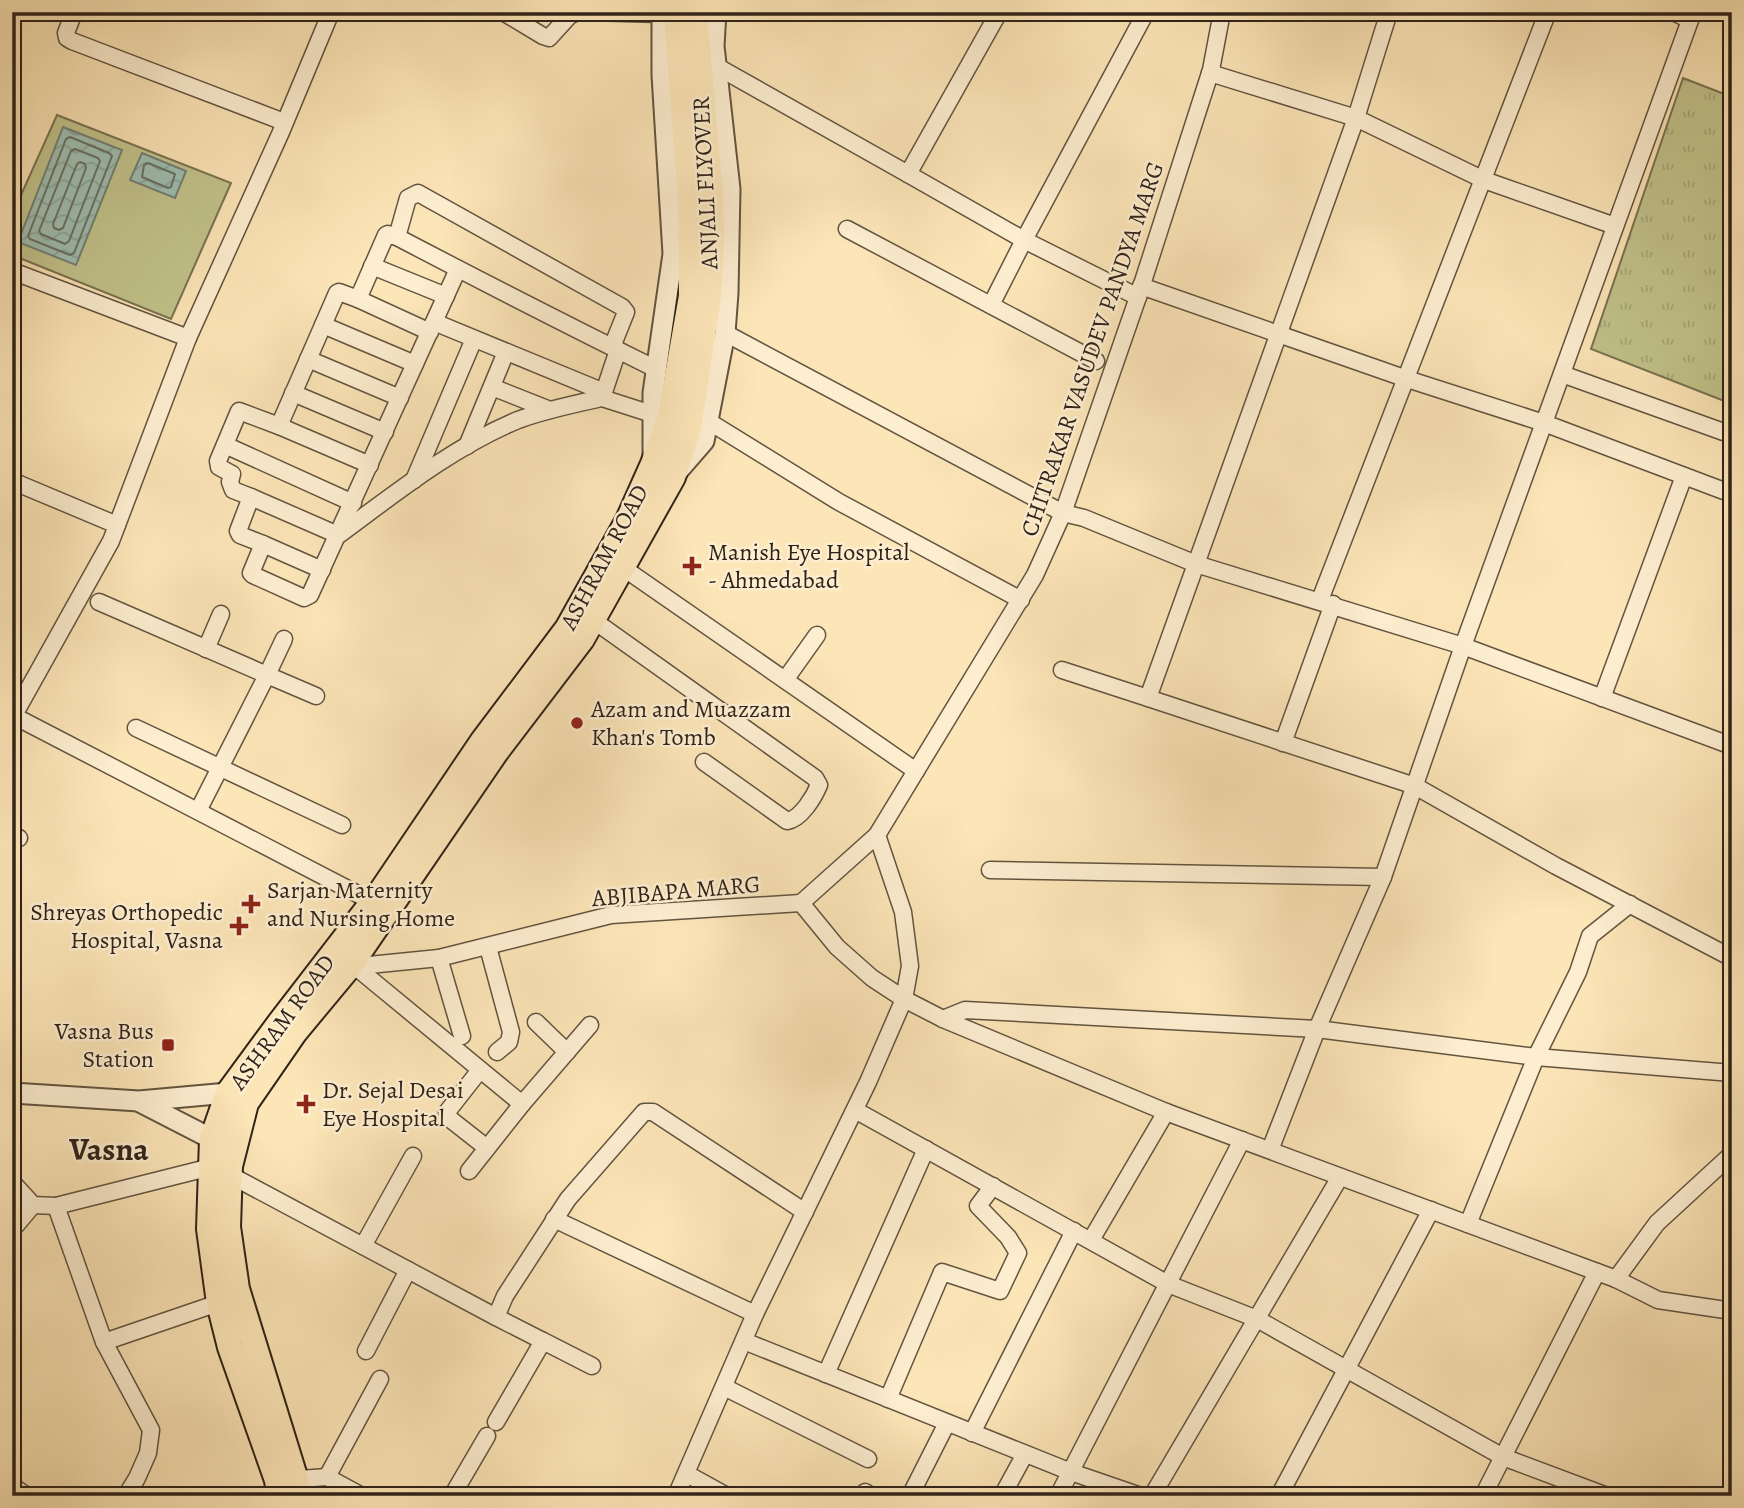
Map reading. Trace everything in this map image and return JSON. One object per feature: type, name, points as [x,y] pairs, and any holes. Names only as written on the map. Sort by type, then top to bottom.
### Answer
[{"type":"main road","name":"ANJALI FLYOVER","points":[[663,471],[679,420],[709,296],[711,195],[697,12]]},
{"type":"main road","name":"ANJALI FLYOVER","points":[[667,13],[677,29],[690,199],[691,296],[679,420]]},
{"type":"main road","name":"ASHRAM ROAD","points":[[237,1098],[353,967],[496,752],[582,639],[622,567],[663,471]]},
{"type":"main road","name":"ASHRAM ROAD","points":[[288,1488],[230,1347],[230,1300],[209,1228],[224,1143],[237,1098],[281,1021],[373,902],[482,742],[567,629],[628,520],[663,471]]},
{"type":"street","points":[[74,12],[66,33],[67,38],[72,41],[284,121]]},
{"type":"street","points":[[331,12],[188,338],[111,541],[13,715],[373,902]]},
{"type":"street","points":[[503,12],[547,37],[552,36],[569,16],[577,12]]},
{"type":"street","points":[[588,12],[667,13],[662,75],[673,254],[656,369],[679,420],[704,441],[663,471]]},
{"type":"street","points":[[679,420],[725,333],[730,189],[714,46],[716,12]]},
{"type":"street","points":[[908,174],[999,12]]},
{"type":"street","points":[[991,305],[1146,12]]},
{"type":"street","name":"CHITRAKAR VASUDEV PANDYA MARG","points":[[802,904],[877,835],[1035,575],[1063,513],[1139,292],[1210,73],[1222,12]]},
{"type":"street","points":[[1148,698],[1356,118],[1389,12]]},
{"type":"street","points":[[1270,1150],[1317,1029],[1383,877],[1463,646],[1691,16],[1673,12]]},
{"type":"street","points":[[1283,743],[1327,602],[1407,379],[1545,19]]},
{"type":"street","points":[[716,66],[1024,240],[1139,292],[1279,334],[1544,423],[1732,494]]},
{"type":"street","points":[[1210,73],[1356,118],[1483,180],[1615,226]]},
{"type":"street","points":[[397,237],[408,198],[418,193],[622,307],[626,312],[625,318],[603,395]]},
{"type":"street","points":[[847,229],[1096,360]]},
{"type":"street","points":[[358,299],[388,234],[656,369]]},
{"type":"street","points":[[372,266],[446,296]]},
{"type":"street","points":[[263,544],[251,573],[304,598],[310,595],[458,269]]},
{"type":"street","points":[[12,271],[188,338]]},
{"type":"street","points":[[279,426],[339,292],[432,327],[474,339],[603,395],[679,420],[1021,600]]},
{"type":"street","points":[[323,324],[415,364]]},
{"type":"street","points":[[725,333],[1063,513],[1084,518],[1196,564],[1327,602],[1463,646],[1732,746]]},
{"type":"street","points":[[414,480],[474,339]]},
{"type":"street","points":[[467,446],[506,352]]},
{"type":"street","points":[[308,359],[400,398]]},
{"type":"street","points":[[1562,374],[1732,435]]},
{"type":"street","points":[[492,387],[550,410]]},
{"type":"street","points":[[293,393],[385,432]]},
{"type":"street","points":[[338,535],[414,480],[467,446],[518,421],[603,395]]},
{"type":"street","points":[[338,535],[233,490],[230,482],[232,474],[217,464],[239,411],[370,465]]},
{"type":"street","points":[[225,445],[353,503]]},
{"type":"street","points":[[1602,698],[1684,476]]},
{"type":"street","points":[[12,481],[117,525]]},
{"type":"street","points":[[251,497],[238,533],[322,570]]},
{"type":"street","points":[[622,567],[916,771]]},
{"type":"street","points":[[99,602],[316,696]]},
{"type":"street","points":[[206,649],[221,614]]},
{"type":"street","points":[[593,620],[815,778],[819,785],[799,814],[793,820],[787,821],[704,762]]},
{"type":"street","points":[[785,680],[817,635]]},
{"type":"street","points":[[198,811],[285,639]]},
{"type":"street","points":[[1062,670],[1415,786],[1732,958]]},
{"type":"street","points":[[136,728],[342,825]]},
{"type":"street","points":[[676,1496],[755,1314],[855,1110],[904,999],[910,966],[904,912],[877,835]]},
{"type":"street","points":[[990,870],[1383,877]]},
{"type":"street","points":[[802,904],[837,947],[872,978],[904,999],[943,1019],[1166,1112],[1616,1279],[1658,1300],[1732,1311]]},
{"type":"street","name":"ABJIBAPA MARG","points":[[353,967],[439,958],[611,915],[802,904]]},
{"type":"street","points":[[1468,1224],[1536,1057],[1578,972],[1590,936],[1630,904]]},
{"type":"street","points":[[488,947],[511,1032],[509,1042],[498,1052]]},
{"type":"street","points":[[439,958],[462,1036]]},
{"type":"street","points":[[353,967],[523,1104]]},
{"type":"street","points":[[943,1019],[965,1010],[1317,1029],[1536,1057],[1732,1073]]},
{"type":"street","points":[[536,1022],[567,1052]]},
{"type":"street","points":[[469,1171],[590,1025]]},
{"type":"street","points":[[480,1070],[447,1112],[450,1119],[487,1148]]},
{"type":"street","points":[[12,1093],[139,1101],[237,1098]]},
{"type":"street","points":[[139,1101],[224,1143]]},
{"type":"street","points":[[855,1110],[1168,1283],[1257,1319],[1503,1457],[1600,1494]]},
{"type":"street","points":[[496,1317],[505,1296],[568,1199],[640,1116],[649,1111],[806,1212]]},
{"type":"street","points":[[1091,1240],[1166,1112]]},
{"type":"street","points":[[1058,1496],[1242,1140]]},
{"type":"street","points":[[826,1374],[926,1149]]},
{"type":"street","points":[[1616,1279],[1657,1223],[1732,1154]]},
{"type":"street","points":[[363,1246],[413,1156]]},
{"type":"street","points":[[12,1182],[33,1205],[56,1206],[220,1171],[592,1366]]},
{"type":"street","points":[[1152,1496],[1340,1177]]},
{"type":"street","points":[[888,1399],[942,1272],[1000,1291],[1018,1253],[1008,1237],[978,1206],[993,1186]]},
{"type":"street","points":[[12,1230],[33,1205]]},
{"type":"street","points":[[56,1206],[104,1342],[151,1430],[148,1452],[126,1496]]},
{"type":"street","points":[[1279,1496],[1431,1210]]},
{"type":"street","points":[[554,1219],[755,1314]]},
{"type":"street","points":[[972,1433],[1074,1231]]},
{"type":"street","points":[[366,1351],[408,1270]]},
{"type":"street","points":[[1483,1496],[1597,1272]]},
{"type":"street","points":[[104,1342],[230,1300]]},
{"type":"street","points":[[496,1422],[543,1341]]},
{"type":"street","points":[[744,1341],[1025,1454],[1140,1496]]},
{"type":"street","points":[[327,1477],[380,1379]]},
{"type":"street","points":[[724,1387],[868,1459]]},
{"type":"street","points":[[911,1496],[947,1423]]},
{"type":"street","points":[[452,1496],[487,1436]]},
{"type":"street","points":[[1002,1496],[1025,1454]]},
{"type":"street","points":[[687,1474],[727,1496]]},
{"type":"street","points":[[288,1488],[327,1477],[362,1496]]},
{"type":"street","points":[[12,1486],[27,1496]]},
{"type":"green space","points":[[1683,78],[1732,97],[1732,404],[1591,349]]},
{"type":"green space","points":[[57,115],[231,183],[171,319],[12,255],[12,215]]},
{"type":"water","points":[[63,127],[122,150],[76,265],[18,242]]},
{"type":"water","points":[[142,153],[186,171],[175,198],[130,180]]},
{"type":"place","name":"Manish Eye Hospital - Ahmedabad","points":[[692,566]]},
{"type":"place","name":"Azam and Muazzam Khan's Tomb","points":[[577,723]]},
{"type":"place","name":"Sarjan Maternity and Nursing Home","points":[[251,904]]},
{"type":"place","name":"Shreyas Orthopedic Hospital, Vasna","points":[[239,926]]},
{"type":"place","name":"Vasna Bus Station","points":[[168,1045]]},
{"type":"place","name":"Dr. Sejal Desai Eye Hospital","points":[[306,1104]]},
{"type":"district","name":"Vasna","points":[[109,1149]]}]
